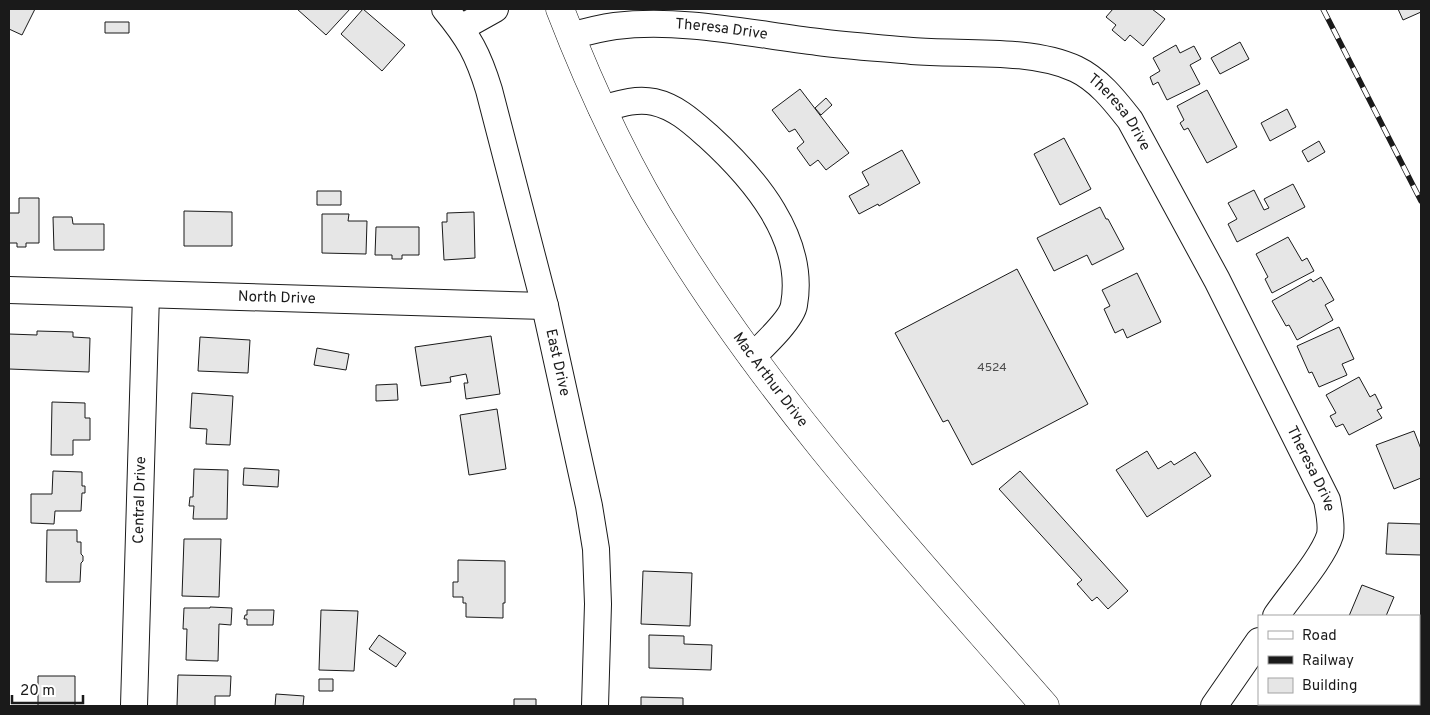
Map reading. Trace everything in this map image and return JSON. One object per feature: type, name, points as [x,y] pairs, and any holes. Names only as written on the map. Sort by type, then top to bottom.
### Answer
[{"type":"main road","name":"Mac Arthur Drive","points":[[560,9],[602,109],[634,172],[672,240],[752,357],[784,402],[838,469],[1045,706]]},
{"type":"street","points":[[453,19],[495,9]]},
{"type":"street","name":"East Drive","points":[[453,19],[480,60],[489,90],[545,306],[589,506],[596,548],[598,604],[595,706]]},
{"type":"street","name":"Theresa Drive","points":[[571,36],[594,30],[635,24],[732,29],[818,42],[914,51],[1049,60],[1092,78],[1112,96],[1130,120],[1217,280],[1327,500],[1330,515],[1330,534],[1322,552],[1277,615]]},
{"type":"street","points":[[602,109],[628,101],[654,102],[673,109],[688,118],[731,157],[767,201],[784,234],[795,269],[794,307],[775,334],[752,357]]},
{"type":"street","name":"North Drive","points":[[9,290],[545,306]]},
{"type":"street","name":"Central Drive","points":[[134,706],[146,294]]},
{"type":"street","points":[[1214,706],[1258,642]]},
{"type":"building","points":[[9,9],[35,9],[22,35],[9,29]]},
{"type":"building","points":[[297,9],[350,9],[326,35]]},
{"type":"building","points":[[363,9],[405,45],[382,71],[341,34]]},
{"type":"building","points":[[1113,9],[1152,9],[1165,19],[1143,46],[1130,35],[1125,41],[1112,30],[1116,25],[1106,17]]},
{"type":"building","points":[[1398,9],[1421,9],[1421,12],[1403,20]]},
{"type":"building","points":[[105,22],[129,22],[129,33],[105,33]]},
{"type":"building","points":[[1240,42],[1249,59],[1220,74],[1211,58]]},
{"type":"building","points":[[1176,45],[1180,53],[1194,46],[1201,59],[1190,65],[1200,84],[1167,100],[1158,82],[1153,85],[1150,77],[1160,71],[1153,58]]},
{"type":"building","points":[[800,89],[849,153],[826,170],[818,160],[810,166],[797,148],[804,142],[795,129],[789,132],[772,110]]},
{"type":"building","points":[[1207,90],[1237,147],[1207,163],[1188,128],[1184,130],[1180,123],[1184,120],[1177,106]]},
{"type":"building","points":[[826,98],[832,105],[821,115],[815,108]]},
{"type":"building","points":[[1287,109],[1296,127],[1270,141],[1261,123]]},
{"type":"building","points":[[1064,138],[1091,189],[1060,205],[1034,154]]},
{"type":"building","points":[[1319,141],[1325,152],[1308,162],[1302,151]]},
{"type":"building","points":[[902,150],[920,183],[879,206],[878,204],[859,214],[849,196],[869,185],[862,172]]},
{"type":"building","points":[[1293,184],[1305,207],[1237,242],[1228,224],[1237,219],[1228,203],[1254,190],[1264,210],[1269,208],[1264,199]]},
{"type":"building","points":[[317,191],[341,191],[341,205],[317,205]]},
{"type":"building","points":[[19,198],[39,198],[39,243],[26,243],[26,247],[17,247],[17,243],[9,243],[9,213],[19,213]]},
{"type":"building","points":[[1100,207],[1124,249],[1092,265],[1087,255],[1054,271],[1037,238]]},
{"type":"building","points":[[184,211],[232,212],[232,246],[184,246]]},
{"type":"building","points":[[474,212],[475,258],[444,260],[442,222],[447,222],[447,213]]},
{"type":"building","points":[[322,214],[349,214],[348,221],[367,221],[366,254],[322,253]]},
{"type":"building","points":[[53,217],[72,217],[73,224],[104,224],[104,250],[54,250]]},
{"type":"building","points":[[376,227],[419,227],[419,255],[402,255],[402,259],[392,259],[392,255],[375,255]]},
{"type":"building","points":[[1288,237],[1302,261],[1307,258],[1314,271],[1272,293],[1265,279],[1268,277],[1256,254]]},
{"type":"building","points":[[1017,269],[1088,404],[972,465],[948,420],[943,422],[895,333]]},
{"type":"building","points":[[1137,273],[1161,322],[1127,338],[1123,329],[1115,333],[1104,309],[1110,306],[1102,290]]},
{"type":"building","points":[[1321,277],[1334,300],[1325,305],[1333,320],[1297,340],[1289,325],[1286,326],[1272,301],[1311,279],[1313,282]]},
{"type":"building","points":[[1339,327],[1354,359],[1342,364],[1347,375],[1319,387],[1312,372],[1309,373],[1297,346]]},
{"type":"building","points":[[37,331],[73,332],[73,337],[90,338],[89,372],[9,369],[9,334],[37,335]]},
{"type":"building","points":[[491,336],[500,394],[466,399],[464,383],[468,383],[466,374],[450,377],[451,382],[421,386],[415,347]]},
{"type":"building","points":[[200,337],[250,340],[248,373],[198,371]]},
{"type":"building","points":[[317,348],[349,354],[346,370],[314,365]]},
{"type":"building","points":[[1359,377],[1370,397],[1375,394],[1382,408],[1377,410],[1382,418],[1349,435],[1343,424],[1336,427],[1330,416],[1336,413],[1326,395]]},
{"type":"building","points":[[397,384],[398,400],[376,401],[376,385]]},
{"type":"building","points":[[192,393],[233,396],[230,445],[206,444],[207,429],[190,428]]},
{"type":"building","points":[[52,402],[85,403],[85,418],[90,418],[90,440],[73,440],[73,455],[51,455]]},
{"type":"building","points":[[497,409],[506,469],[469,475],[460,415]]},
{"type":"building","points":[[1414,431],[1421,449],[1421,478],[1394,489],[1376,445]]},
{"type":"building","points":[[1147,451],[1158,469],[1171,461],[1174,465],[1195,452],[1211,476],[1147,517],[1116,470]]},
{"type":"building","points":[[244,468],[279,470],[278,487],[243,485]]},
{"type":"building","points":[[194,469],[228,470],[227,519],[193,519],[194,506],[189,506],[190,497],[193,497]]},
{"type":"building","points":[[53,471],[82,472],[82,486],[85,486],[85,493],[82,493],[81,511],[55,511],[54,524],[31,523],[31,494],[52,494]]},
{"type":"building","points":[[1020,471],[1128,591],[1108,609],[1097,597],[1092,601],[1077,584],[1082,580],[999,489]]},
{"type":"building","points":[[1388,523],[1421,524],[1421,555],[1386,554]]},
{"type":"building","points":[[47,530],[77,530],[77,542],[81,542],[81,554],[83,556],[80,582],[46,582]]},
{"type":"building","points":[[184,539],[221,539],[219,597],[182,596]]},
{"type":"building","points":[[458,560],[505,561],[503,618],[466,617],[466,603],[463,603],[463,597],[453,597],[453,582],[458,582]]},
{"type":"building","points":[[643,571],[692,573],[690,626],[641,624]]},
{"type":"building","points":[[1362,585],[1394,597],[1386,615],[1349,615]]},
{"type":"building","points":[[184,608],[232,608],[231,625],[219,624],[218,661],[186,660],[187,629],[183,629]]},
{"type":"building","points":[[247,610],[274,610],[273,625],[247,625],[247,619],[244,619],[245,615],[247,615]]},
{"type":"building","points":[[321,610],[358,611],[354,671],[319,670]]},
{"type":"building","points":[[379,635],[406,653],[396,667],[369,649]]},
{"type":"building","points":[[649,635],[684,636],[684,644],[712,645],[711,670],[649,668]]},
{"type":"building","points":[[178,675],[231,676],[230,696],[215,696],[215,706],[177,706]]},
{"type":"building","points":[[38,676],[75,676],[75,706],[38,706]]},
{"type":"building","points":[[319,679],[333,679],[333,691],[319,691]]},
{"type":"building","points":[[276,694],[304,696],[303,706],[275,706]]},
{"type":"building","points":[[641,697],[683,698],[683,706],[641,706]]},
{"type":"building","points":[[514,699],[536,699],[536,706],[514,706]]},
{"type":"railway","points":[[1323,9],[1421,201]]}]
